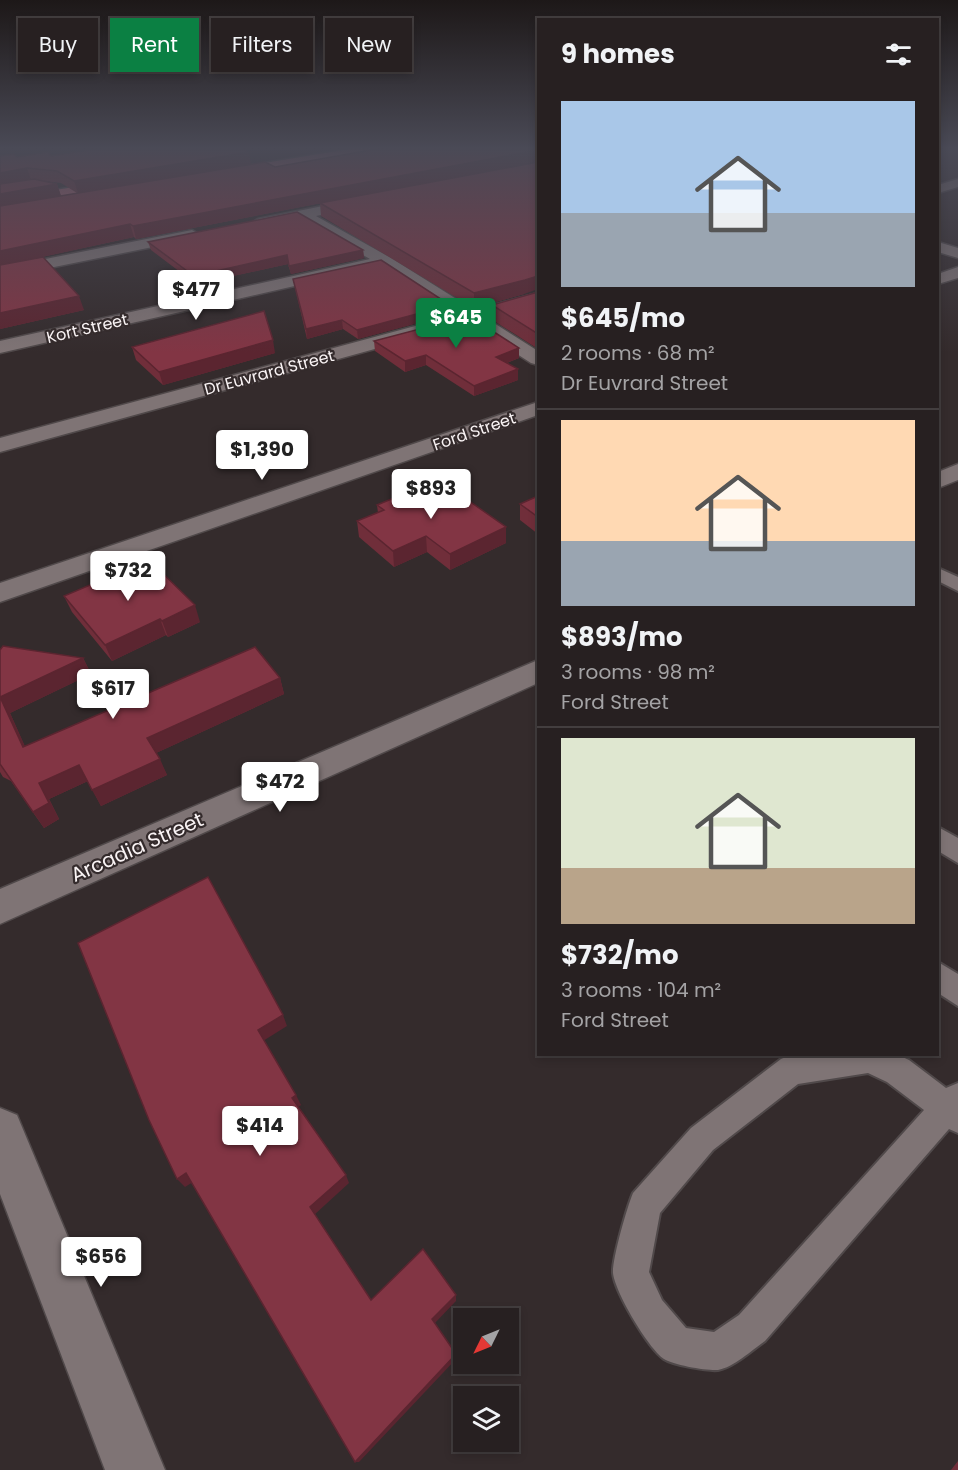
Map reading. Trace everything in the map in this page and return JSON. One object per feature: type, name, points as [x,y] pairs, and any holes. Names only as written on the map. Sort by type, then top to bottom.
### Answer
[{"type":"street","points":[[244,225],[294,216]]},
{"type":"street","points":[[305,216],[385,261],[537,357]]},
{"type":"street","points":[[0,273],[209,232]]},
{"type":"street","points":[[939,246],[958,253]]},
{"type":"street","name":"Kort Street","points":[[0,347],[385,261]]},
{"type":"street","points":[[939,279],[958,272]]},
{"type":"street","name":"Dr Euvrard Street","points":[[0,446],[537,298]]},
{"type":"street","name":"Ford Street","points":[[0,593],[537,408]]},
{"type":"street","name":"Arcadia Street","points":[[0,907],[537,671]]},
{"type":"street","points":[[0,1132],[135,1470]]},
{"type":"lane","points":[[939,575],[958,585]]},
{"type":"lane","points":[[939,838],[958,852]]},
{"type":"lane","points":[[939,976],[958,992]]},
{"type":"lane","points":[[869,1058],[898,1071],[954,1108],[752,1328],[718,1351],[677,1346],[650,1313],[631,1273],[645,1205],[702,1139],[792,1070],[869,1058]]},
{"type":"building","points":[[0,216],[188,216],[133,226],[130,224],[0,251]]},
{"type":"building","points":[[279,216],[303,216],[363,250],[289,266],[287,255],[194,276],[148,242]]},
{"type":"building","points":[[342,216],[537,216],[537,276],[474,293]]},
{"type":"building","points":[[43,257],[79,296],[0,313],[0,265]]},
{"type":"building","points":[[381,260],[450,305],[357,330],[342,320],[306,329],[293,279]]},
{"type":"building","points":[[537,292],[537,333],[492,305]]},
{"type":"building","points":[[264,311],[273,340],[159,372],[132,347]]},
{"type":"building","points":[[469,316],[519,348],[496,357],[518,369],[474,386],[426,355],[405,361],[374,341]]},
{"type":"building","points":[[445,484],[506,527],[450,554],[426,536],[393,551],[357,521],[384,510],[377,505],[413,490],[419,495]]},
{"type":"building","points":[[537,496],[537,516],[520,504]]},
{"type":"building","points":[[149,560],[195,605],[105,645],[64,596]]},
{"type":"building","points":[[3,646],[83,658],[0,697],[0,650]]},
{"type":"building","points":[[255,647],[280,678],[147,738],[160,759],[92,790],[79,765],[39,783],[49,803],[33,812],[0,764],[0,697],[23,747]]},
{"type":"building","points":[[208,877],[283,1015],[258,1030],[296,1095],[292,1098],[346,1175],[310,1207],[371,1300],[423,1249],[456,1295],[432,1319],[453,1350],[453,1357],[355,1462],[186,1173],[177,1179],[149,1120],[78,943]]}]
